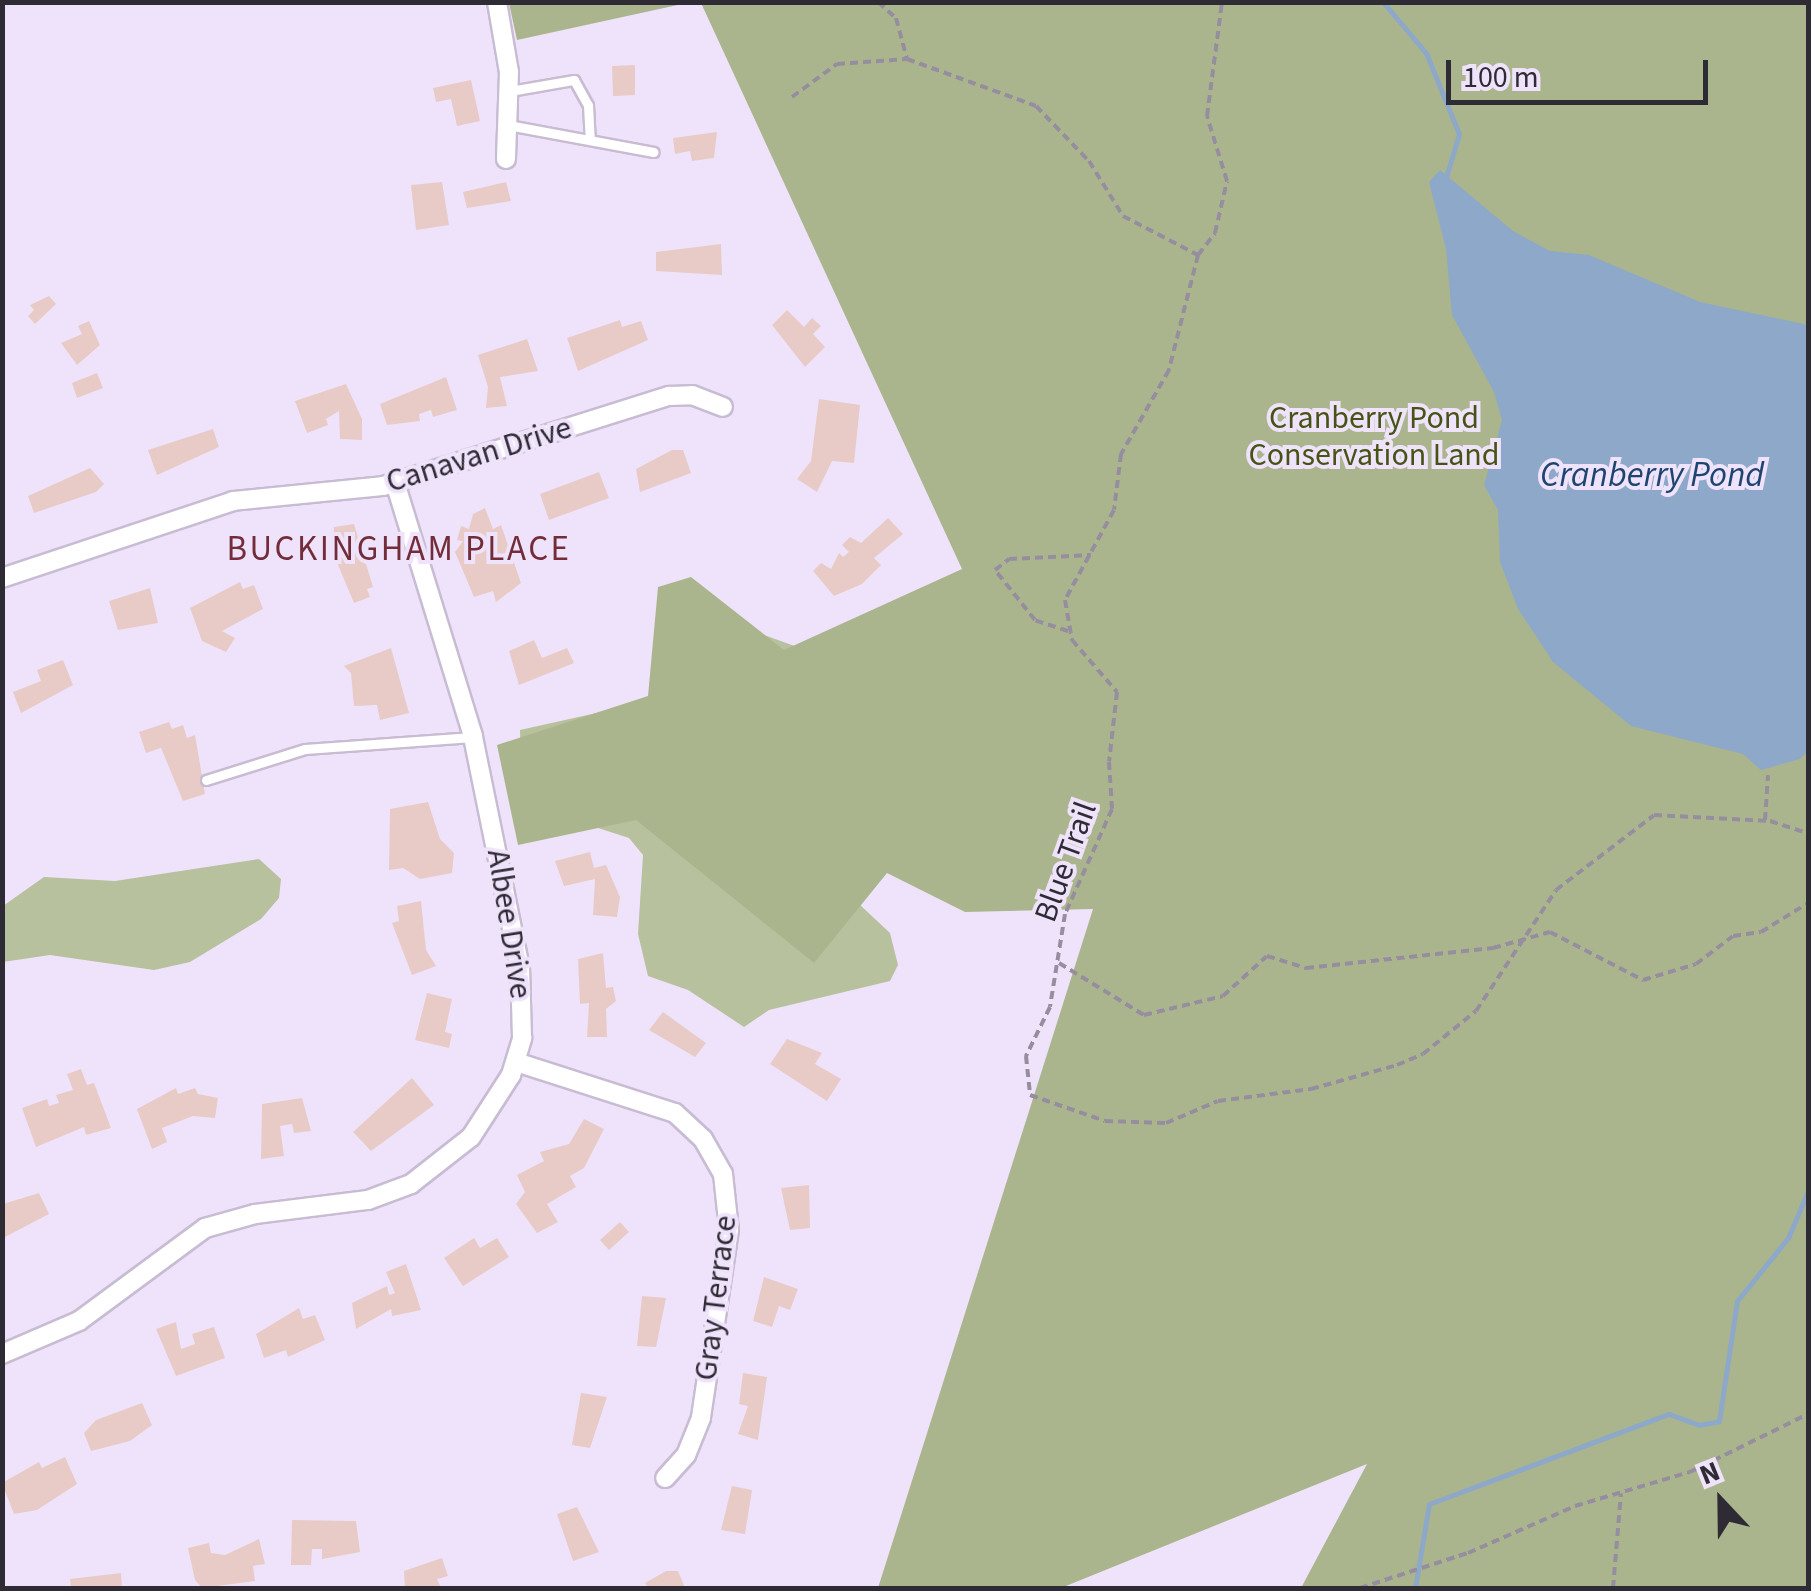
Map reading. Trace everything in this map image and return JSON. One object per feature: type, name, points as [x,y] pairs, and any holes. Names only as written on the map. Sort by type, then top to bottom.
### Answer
[{"type":"street","points":[[497,2],[510,91],[506,158]]},
{"type":"street","name":"Canavan Drive","points":[[2,578],[233,500],[395,483],[668,396],[692,395],[723,406]]},
{"type":"street","name":"Albee Drive","points":[[2,1354],[79,1321],[205,1228],[255,1214],[368,1200],[411,1184],[471,1137],[516,1062],[522,981],[473,736],[395,483]]},
{"type":"street","name":"Gray Terrace","points":[[516,1062],[674,1113],[703,1138],[722,1174],[729,1230],[701,1418],[686,1455],[666,1478]]},
{"type":"lane","points":[[510,91],[574,80],[588,105],[590,140]]},
{"type":"lane","points":[[508,125],[654,152]]},
{"type":"lane","points":[[206,780],[306,749],[473,736]]},
{"type":"path","points":[[878,2],[896,18],[906,59]]},
{"type":"path","points":[[1090,554],[1008,560],[996,570],[1035,620],[1068,631],[1065,600],[1090,554],[1120,492],[1121,454],[1170,370],[1198,255],[1215,233],[1226,180],[1207,116],[1222,2]]},
{"type":"path","points":[[792,96],[837,64],[906,59],[1036,106],[1089,162],[1123,216],[1198,255]]},
{"type":"path","name":"Blue Trail","points":[[1068,631],[1112,683],[1119,708],[1109,762],[1110,821],[1065,914],[1050,1007],[1026,1056],[1030,1094],[1105,1121],[1166,1123],[1218,1101],[1311,1089],[1423,1054],[1487,999],[1556,890],[1654,815],[1764,820],[1808,833]]},
{"type":"path","points":[[1764,820],[1768,774]]},
{"type":"path","points":[[1059,963],[1144,1015],[1223,996],[1267,956],[1306,968],[1526,941],[1550,932],[1567,936],[1643,980],[1696,964],[1733,936],[1761,932],[1808,903]]},
{"type":"path","points":[[1360,1588],[1621,1493],[1690,1472],[1808,1414]]},
{"type":"path","points":[[1613,1588],[1621,1493]]},
{"type":"green space","points":[[509,2],[687,3],[517,40]]},
{"type":"green space","name":"Cranberry Pond Conservation Land","points":[[701,3],[1808,3],[1808,1588],[1301,1588],[1367,1464],[1061,1588],[878,1588],[1093,909],[965,912],[887,873],[814,963],[636,820],[518,845],[497,745],[648,696],[658,587],[691,577],[784,650],[962,569]]},
{"type":"green space","points":[[753,631],[836,661],[941,808],[859,904],[890,933],[898,965],[890,981],[769,1010],[744,1027],[688,990],[648,976],[638,934],[643,855],[629,838],[595,827],[521,766],[520,730],[655,700]]},
{"type":"green space","points":[[259,859],[281,879],[279,898],[261,919],[190,962],[154,970],[50,955],[3,962],[3,906],[44,877],[115,881]]},
{"type":"water","name":"Cranberry Pond","points":[[1440,170],[1513,231],[1550,251],[1589,255],[1700,302],[1808,325],[1808,751],[1800,759],[1761,770],[1743,754],[1631,726],[1553,662],[1518,609],[1500,562],[1498,510],[1484,485],[1502,420],[1494,392],[1452,315],[1446,249],[1429,182]]},
{"type":"building","points":[[635,65],[635,95],[613,96],[612,66]]},
{"type":"building","points":[[471,80],[480,121],[457,126],[451,99],[436,102],[433,88]]},
{"type":"building","points":[[717,132],[714,158],[692,161],[690,151],[675,154],[673,138]]},
{"type":"building","points":[[442,182],[449,225],[416,230],[411,185]]},
{"type":"building","points":[[506,182],[511,201],[467,208],[463,192]]},
{"type":"building","points":[[721,244],[722,275],[656,271],[656,252]]},
{"type":"building","points":[[49,296],[56,304],[35,324],[28,316],[34,310],[30,305]]},
{"type":"building","points":[[787,310],[804,327],[812,318],[821,326],[813,334],[825,347],[805,367],[772,325]]},
{"type":"building","points":[[620,320],[622,327],[641,321],[648,340],[578,371],[567,338]]},
{"type":"building","points":[[89,321],[100,345],[77,365],[61,343],[82,334],[78,326]]},
{"type":"building","points":[[527,339],[538,371],[500,377],[507,406],[486,408],[488,387],[478,355]]},
{"type":"building","points":[[97,373],[103,388],[77,398],[72,383]]},
{"type":"building","points":[[446,377],[457,410],[433,417],[431,410],[419,414],[420,421],[387,425],[380,404]]},
{"type":"building","points":[[346,384],[362,419],[362,440],[340,439],[339,411],[326,419],[328,425],[307,433],[295,401]]},
{"type":"building","points":[[819,399],[860,405],[854,463],[832,461],[817,492],[797,479],[811,461]]},
{"type":"building","points":[[213,429],[219,447],[157,475],[148,450]]},
{"type":"building","points":[[672,450],[683,450],[691,473],[640,492],[636,469]]},
{"type":"building","points":[[90,468],[104,484],[96,492],[34,513],[28,496]]},
{"type":"building","points":[[599,472],[609,498],[549,520],[540,494]]},
{"type":"building","points":[[485,508],[493,529],[501,525],[521,583],[496,602],[493,591],[474,597],[455,552],[463,541],[457,540],[461,526],[469,529],[473,514]]},
{"type":"building","points":[[888,518],[903,534],[874,558],[881,565],[862,584],[834,596],[813,571],[821,563],[831,569],[839,553],[843,557],[849,552],[842,545],[850,537],[861,543]]},
{"type":"building","points":[[354,524],[373,587],[367,589],[370,597],[354,603],[333,553],[334,527]]},
{"type":"building","points":[[240,582],[243,589],[254,585],[263,609],[222,631],[235,638],[226,652],[202,641],[190,608]]},
{"type":"building","points":[[150,588],[158,623],[118,630],[109,601]]},
{"type":"building","points":[[534,640],[542,658],[567,648],[574,663],[519,685],[509,651]]},
{"type":"building","points":[[391,648],[409,713],[380,720],[377,705],[354,706],[351,673],[344,666]]},
{"type":"building","points":[[63,660],[73,685],[21,713],[13,692],[41,681],[37,670]]},
{"type":"building","points":[[169,722],[172,729],[183,725],[187,738],[195,735],[205,794],[183,801],[161,748],[146,753],[139,732]]},
{"type":"building","points":[[428,802],[440,839],[454,853],[452,873],[420,879],[403,868],[389,870],[390,809]]},
{"type":"building","points":[[590,852],[594,868],[606,865],[620,897],[617,917],[593,915],[595,879],[564,886],[555,861]]},
{"type":"building","points":[[421,901],[426,950],[436,966],[412,975],[392,923],[399,921],[397,906]]},
{"type":"building","points":[[603,953],[606,988],[613,987],[616,1001],[606,1009],[607,1037],[587,1037],[589,1003],[580,1004],[578,959]]},
{"type":"building","points":[[427,993],[452,999],[445,1032],[452,1034],[449,1048],[415,1040]]},
{"type":"building","points":[[663,1012],[706,1043],[695,1057],[649,1030]]},
{"type":"building","points":[[787,1039],[822,1053],[815,1064],[841,1079],[827,1101],[770,1064]]},
{"type":"building","points":[[81,1069],[87,1085],[94,1083],[111,1128],[86,1135],[84,1127],[36,1147],[22,1108],[47,1099],[49,1106],[59,1103],[56,1095],[73,1090],[67,1074]]},
{"type":"building","points":[[412,1078],[434,1105],[371,1151],[353,1132]]},
{"type":"building","points":[[176,1088],[178,1094],[195,1088],[198,1094],[218,1098],[215,1118],[193,1116],[162,1128],[167,1142],[152,1149],[137,1109]]},
{"type":"building","points":[[302,1098],[311,1131],[294,1133],[292,1124],[280,1126],[284,1156],[261,1159],[262,1104]]},
{"type":"building","points":[[584,1119],[604,1129],[584,1168],[570,1176],[576,1187],[547,1204],[558,1222],[537,1233],[516,1204],[525,1192],[517,1175],[544,1161],[540,1152],[569,1144]]},
{"type":"building","points":[[809,1185],[810,1228],[790,1230],[781,1188]]},
{"type":"building","points":[[39,1193],[49,1214],[3,1238],[3,1204]]},
{"type":"building","points":[[620,1222],[629,1232],[609,1250],[600,1240]]},
{"type":"building","points":[[474,1238],[480,1248],[497,1238],[509,1257],[463,1286],[444,1258]]},
{"type":"building","points":[[406,1264],[421,1310],[392,1316],[391,1309],[356,1329],[352,1303],[387,1286],[389,1295],[395,1293],[386,1272]]},
{"type":"building","points":[[764,1277],[798,1289],[790,1310],[779,1306],[772,1327],[753,1321]]},
{"type":"building","points":[[642,1296],[666,1298],[656,1347],[637,1346]]},
{"type":"building","points":[[299,1308],[303,1319],[315,1315],[325,1340],[288,1357],[286,1350],[264,1358],[256,1334]]},
{"type":"building","points":[[176,1322],[181,1349],[195,1344],[192,1334],[214,1327],[225,1358],[176,1376],[156,1329]]},
{"type":"building","points":[[743,1373],[767,1377],[758,1440],[738,1434],[748,1406],[739,1404]]},
{"type":"building","points":[[581,1393],[607,1397],[590,1448],[572,1445]]},
{"type":"building","points":[[142,1403],[152,1425],[130,1441],[91,1451],[84,1433],[96,1420]]},
{"type":"building","points":[[65,1457],[77,1484],[37,1510],[14,1514],[2,1483],[39,1462],[42,1468]]},
{"type":"building","points":[[732,1486],[752,1490],[745,1534],[721,1530]]},
{"type":"building","points":[[577,1507],[599,1552],[573,1561],[557,1514]]},
{"type":"building","points":[[292,1520],[356,1521],[360,1552],[322,1559],[322,1549],[312,1549],[311,1565],[291,1565]]},
{"type":"building","points":[[259,1539],[265,1564],[253,1566],[255,1581],[202,1588],[195,1580],[188,1548],[209,1543],[211,1553],[225,1555]]},
{"type":"building","points":[[442,1558],[448,1576],[437,1579],[441,1588],[405,1588],[404,1571]]},
{"type":"building","points":[[666,1571],[678,1571],[685,1588],[648,1588],[645,1583]]},
{"type":"building","points":[[121,1573],[122,1588],[71,1588],[70,1579]]},
{"type":"waterway","points":[[1383,2],[1426,53],[1459,134],[1445,180]]},
{"type":"waterway","points":[[1415,1588],[1429,1504],[1669,1414],[1699,1425],[1719,1421],[1737,1301],[1788,1238],[1808,1191]]},
{"type":"district","name":"BUCKINGHAM PLACE","points":[[399,549]]}]
